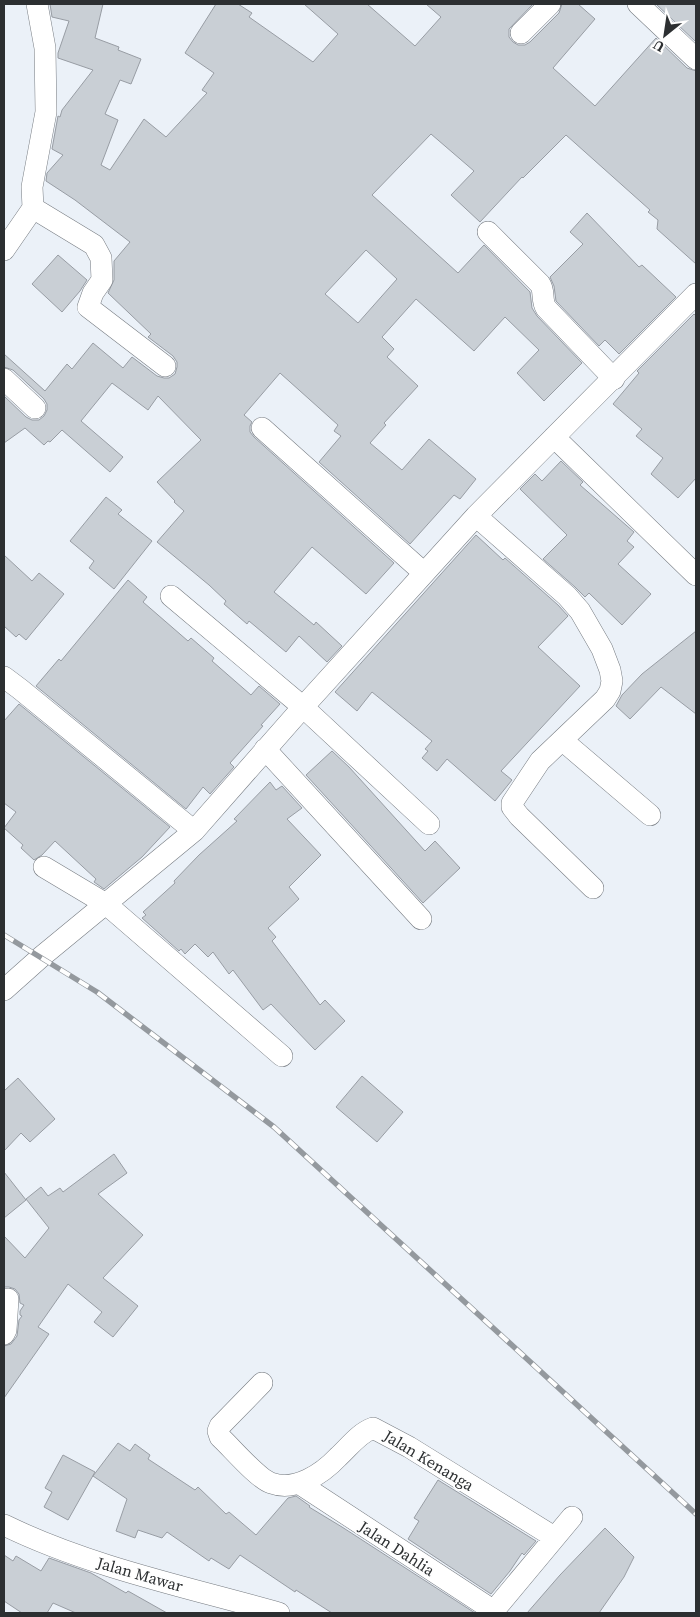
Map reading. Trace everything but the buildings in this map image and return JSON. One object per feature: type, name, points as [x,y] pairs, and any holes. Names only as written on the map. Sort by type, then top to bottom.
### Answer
[{"type":"street","points":[[4,250],[32,208],[32,187],[46,112],[44,48],[37,4]]},
{"type":"street","points":[[521,34],[550,4]]},
{"type":"street","points":[[638,4],[696,59]]},
{"type":"street","points":[[32,208],[94,245],[101,258],[102,280],[93,293],[88,307],[165,366]]},
{"type":"street","points":[[488,232],[540,284],[543,288],[543,301],[546,308],[614,379]]},
{"type":"street","points":[[4,990],[41,957],[194,831],[303,706],[476,516],[614,379],[696,294]]},
{"type":"street","points":[[4,379],[35,408]]},
{"type":"street","points":[[262,428],[424,573]]},
{"type":"street","points":[[554,437],[696,575]]},
{"type":"street","points":[[476,516],[567,596],[580,611],[602,650],[610,670],[612,681],[610,691],[605,699],[535,768],[512,803],[512,807],[519,816],[593,888]]},
{"type":"street","points":[[171,596],[303,706],[429,824]]},
{"type":"street","points":[[4,677],[194,831]]},
{"type":"street","points":[[562,740],[650,815]]},
{"type":"street","points":[[265,749],[422,919]]},
{"type":"street","points":[[44,867],[106,904],[282,1056]]},
{"type":"street","points":[[4,1334],[6,1330],[8,1299]]},
{"type":"street","points":[[262,1384],[220,1426],[218,1431],[220,1437],[269,1483],[300,1484]]},
{"type":"street","name":"Jalan Kenanga","points":[[300,1484],[335,1460],[366,1431],[373,1428],[409,1447],[554,1537]]},
{"type":"street","name":"Jalan Dahlia","points":[[300,1484],[493,1612]]},
{"type":"street","points":[[493,1612],[572,1517]]},
{"type":"street","name":"Jalan Mawar","points":[[4,1525],[28,1537],[90,1559],[279,1613]]},
{"type":"railway","points":[[4,935],[97,992],[274,1127],[696,1514]]}]
